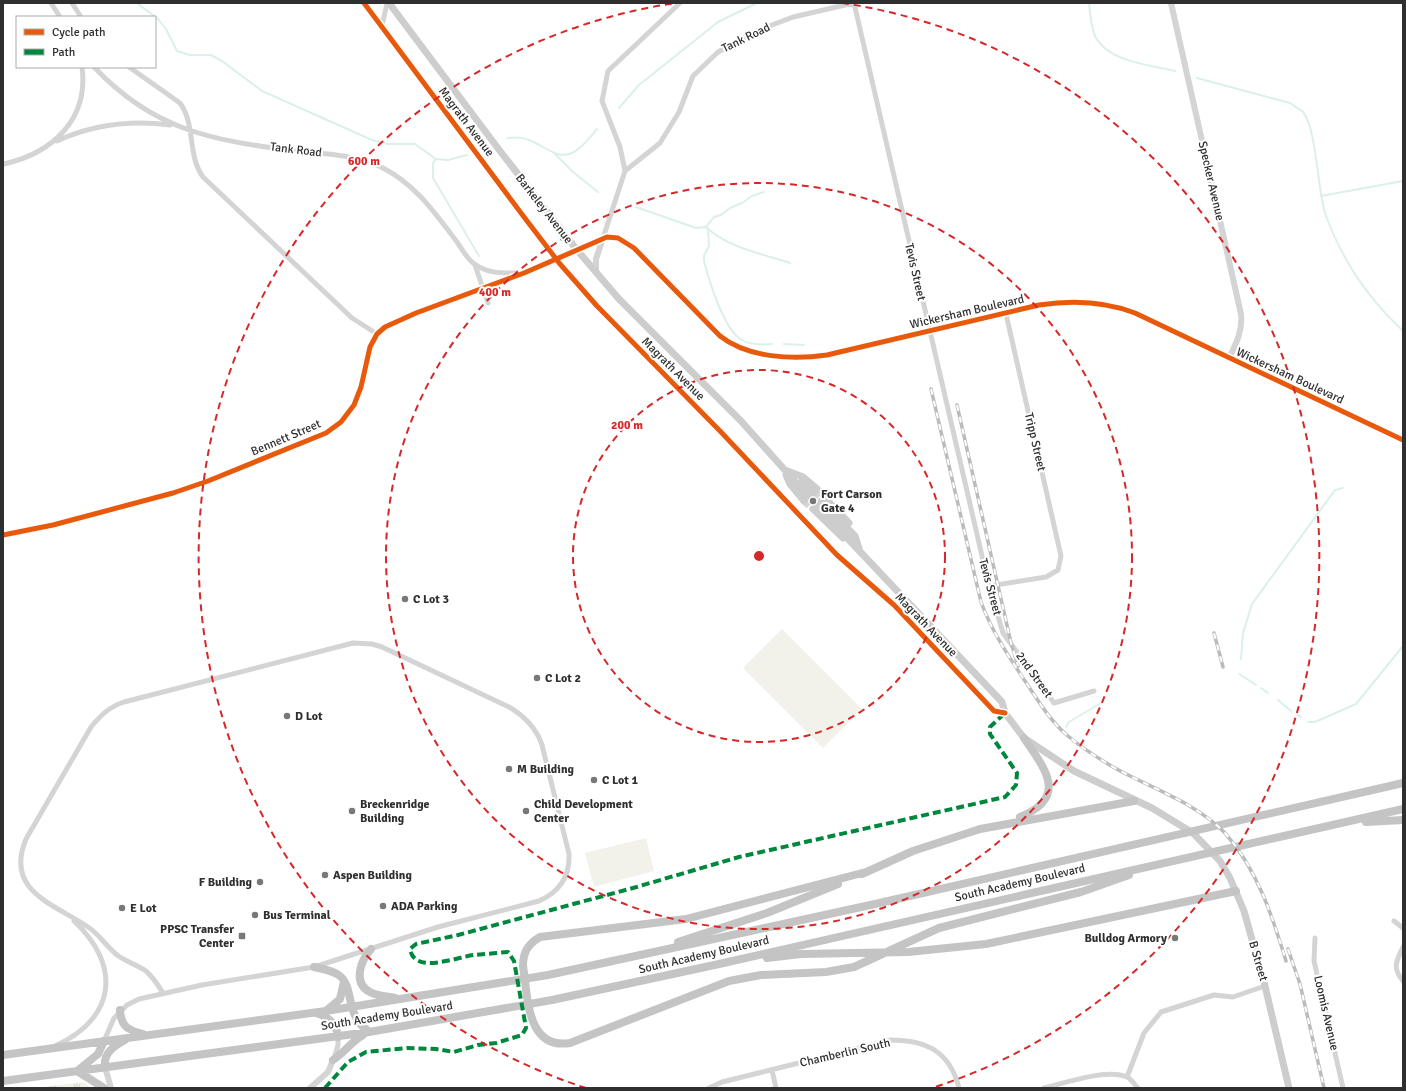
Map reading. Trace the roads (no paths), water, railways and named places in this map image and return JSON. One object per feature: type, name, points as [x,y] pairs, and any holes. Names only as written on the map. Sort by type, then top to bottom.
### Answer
[{"type":"highway","points":[[1005,823],[1035,811],[1048,796],[1048,776],[1024,738]]},
{"type":"highway","points":[[1363,793],[1403,778]]},
{"type":"highway","name":"South Academy Boulevard","points":[[3,1055],[313,1013],[502,983],[625,959],[867,906],[1403,783]]},
{"type":"highway","points":[[625,959],[767,914],[801,901],[913,851],[951,837],[1005,823],[1134,801]]},
{"type":"highway","name":"South Academy Boulevard","points":[[3,1081],[338,1037],[506,1009],[719,964],[1403,809]]},
{"type":"highway","points":[[1337,824],[1403,820]]},
{"type":"highway","points":[[866,872],[686,920],[540,937],[528,946],[524,952],[522,966],[536,1029],[545,1039],[564,1044],[729,982],[761,975],[826,972],[861,964],[939,928],[1081,892],[1165,862]]},
{"type":"highway","points":[[719,964],[801,954],[908,952],[986,944],[1236,891]]},
{"type":"highway","points":[[370,949],[360,965],[360,980],[363,986],[368,992],[376,995],[403,999]]},
{"type":"highway","points":[[314,967],[340,976],[344,981],[358,1022],[370,1032],[352,1041],[342,1054],[333,1060]]},
{"type":"highway","points":[[326,1011],[340,999],[344,981]]},
{"type":"highway","points":[[120,1010],[122,1023],[129,1030],[145,1035]]},
{"type":"highway","points":[[313,1013],[330,1019],[337,1028],[338,1037]]},
{"type":"highway","points":[[105,1067],[105,1056],[110,1050],[131,1037]]},
{"type":"highway","points":[[104,1041],[98,1054],[76,1071],[104,1088]]},
{"type":"main road","name":"Magrath Avenue","points":[[364,3],[556,259],[597,306],[720,431],[837,555],[894,605],[994,711],[1005,713],[1024,738],[1074,772],[1152,808],[1173,820],[1193,833],[1205,844]]},
{"type":"main road","name":"Barkeley Avenue","points":[[388,3],[577,250],[619,299],[741,421],[783,469],[811,495],[803,477],[783,469]]},
{"type":"main road","points":[[861,552],[848,523],[819,504],[861,552],[1002,702],[1005,713]]},
{"type":"main road","name":"B Street","points":[[1205,844],[1220,861],[1236,891],[1265,986],[1289,1088]]},
{"type":"street","points":[[51,3],[59,16]]},
{"type":"street","points":[[72,3],[80,16]]},
{"type":"street","points":[[382,26],[388,3]]},
{"type":"street","points":[[596,272],[596,259],[602,238],[625,171],[620,147],[602,101],[608,70],[680,3]]},
{"type":"street","name":"Tank Road","points":[[625,171],[660,143],[679,112],[694,76],[718,52],[759,30],[793,17],[854,3]]},
{"type":"street","name":"Tevis Street","points":[[854,3],[989,586],[1003,633]]},
{"type":"street","name":"Specker Avenue","points":[[1171,3],[1241,314],[1242,324],[1240,335],[1229,358]]},
{"type":"street","points":[[53,143],[68,126],[80,104],[83,87],[82,68]]},
{"type":"street","name":"Tank Road","points":[[95,68],[128,98],[175,126],[219,139],[250,145],[352,158],[382,167],[416,190],[475,265],[488,303]]},
{"type":"street","points":[[130,68],[180,103],[188,118],[195,161],[203,177],[352,318],[377,334],[395,322],[524,273],[602,238]]},
{"type":"street","points":[[4,164],[28,157],[53,143],[78,132],[113,124],[140,123],[175,126]]},
{"type":"street","name":"Wickersham Boulevard","points":[[602,238],[614,237],[634,248],[720,336],[734,345],[747,350],[797,358],[816,356],[1051,304],[1073,302],[1100,303],[1135,313],[1403,440]]},
{"type":"street","points":[[475,265],[495,272],[524,273]]},
{"type":"street","name":"Tripp Street","points":[[989,586],[1046,576],[1058,570],[1061,556],[1006,314]]},
{"type":"street","name":"Bennett Street","points":[[3,535],[53,525],[208,481],[326,433],[341,422],[354,405],[361,386],[370,347],[377,334]]},
{"type":"street","name":"2nd Street","points":[[1003,633],[1054,703],[1094,691]]},
{"type":"street","points":[[104,1041],[109,1026],[120,1010],[127,1005],[163,992],[314,967],[438,927],[539,901],[547,897],[559,886],[568,870],[570,863],[568,843],[542,745],[536,732],[526,719],[508,707],[388,650],[372,644],[362,643],[353,643],[331,648],[124,702],[102,713],[92,727],[26,839],[21,857],[22,874],[30,889],[40,898],[95,932],[118,956],[146,971],[163,992]]},
{"type":"street","points":[[49,1049],[71,1038],[91,1021],[98,1011],[104,994],[106,982],[101,959],[89,938],[68,916]]},
{"type":"street","points":[[1394,921],[1403,928]]},
{"type":"street","name":"Loomis Avenue","points":[[1315,938],[1314,961],[1343,1088]]},
{"type":"street","points":[[1403,947],[1396,961],[1395,969],[1403,981]]},
{"type":"street","points":[[1127,1077],[1144,1033],[1161,1012],[1214,995],[1233,997],[1265,986]]},
{"type":"street","points":[[310,1088],[328,1072],[338,1045],[338,1037]]},
{"type":"street","name":"Chamberlin South","points":[[710,1088],[722,1082],[891,1040],[909,1040],[937,1052],[948,1061],[956,1077],[959,1088]]},
{"type":"street","points":[[105,1067],[111,1088]]},
{"type":"street","points":[[772,1070],[776,1088]]},
{"type":"street","points":[[1044,1088],[1062,1086],[1098,1076],[1113,1075],[1127,1077],[1138,1088]]},
{"type":"waterway","points":[[137,3],[154,16]]},
{"type":"waterway","points":[[619,108],[639,85],[718,22],[757,3]]},
{"type":"waterway","points":[[1089,3],[1095,36],[1101,45],[1109,52],[1130,61],[1175,71]]},
{"type":"waterway","points":[[156,17],[166,29],[177,51],[190,55],[211,55],[222,61],[262,91],[372,140],[388,144],[415,144],[436,159],[448,160],[467,155]]},
{"type":"waterway","points":[[1197,78],[1290,103],[1303,112],[1308,120],[1311,132],[1323,205],[1326,216],[1340,248],[1348,263],[1368,292],[1403,331]]},
{"type":"waterway","points":[[508,138],[526,139],[550,151],[561,155],[566,155],[579,149],[597,129]]},
{"type":"waterway","points":[[554,153],[573,172],[598,192]]},
{"type":"waterway","points":[[436,159],[433,163],[433,178],[479,256]]},
{"type":"waterway","points":[[1321,196],[1403,181]]},
{"type":"waterway","points":[[706,227],[714,217],[721,215],[730,208],[742,203],[752,196],[764,192]]},
{"type":"waterway","points":[[636,207],[696,228],[706,227],[725,240],[746,250],[790,263]]},
{"type":"waterway","points":[[708,229],[709,246],[704,256],[704,261],[718,304],[729,327],[735,335],[745,342],[772,344]]},
{"type":"waterway","points":[[784,344],[804,345]]},
{"type":"waterway","points":[[1241,659],[1243,633],[1252,604],[1335,490],[1343,488]]},
{"type":"waterway","points":[[1308,722],[1315,722],[1356,704],[1403,646]]},
{"type":"waterway","points":[[1239,674],[1256,685]]},
{"type":"waterway","points":[[1261,688],[1268,693]]},
{"type":"waterway","points":[[1278,700],[1291,711]]},
{"type":"waterway","points":[[1066,727],[1069,722],[1101,703]]},
{"type":"tunnel","points":[[817,489],[825,498]]},
{"type":"tunnel","points":[[813,493],[821,501]]},
{"type":"tunnel","points":[[809,497],[817,506]]},
{"type":"tunnel","points":[[804,501],[813,509]]},
{"type":"railway","points":[[931,389],[981,602],[990,624],[1007,654],[1046,712],[1073,740],[1090,753],[1127,775],[1186,804],[1213,822],[1225,833],[1236,847],[1255,877],[1269,910],[1286,961]]},
{"type":"railway","points":[[957,405],[1011,643],[1018,666]]},
{"type":"railway","points":[[1214,633],[1223,667]]},
{"type":"railway","points":[[1288,949],[1300,984],[1324,1088]]},
{"type":"place","name":"Fort Carson Gate 4","points":[[813,501]]},
{"type":"place","name":"C Lot 3","points":[[405,599]]},
{"type":"place","name":"C Lot 2","points":[[537,678]]},
{"type":"place","name":"D Lot","points":[[287,716]]},
{"type":"place","name":"M Building","points":[[509,769]]},
{"type":"place","name":"C Lot 1","points":[[594,780]]},
{"type":"place","name":"Breckenridge Building","points":[[352,811]]},
{"type":"place","name":"Child Development Center","points":[[526,811]]},
{"type":"place","name":"Aspen Building","points":[[325,875]]},
{"type":"place","name":"F Building","points":[[260,882]]},
{"type":"place","name":"ADA Parking","points":[[383,906]]},
{"type":"place","name":"E Lot","points":[[122,908]]},
{"type":"place","name":"Bus Terminal","points":[[255,915]]},
{"type":"place","name":"PPSC Transfer Center","points":[[242,936]]},
{"type":"place","name":"Bulldog Armory","points":[[1175,938]]}]
